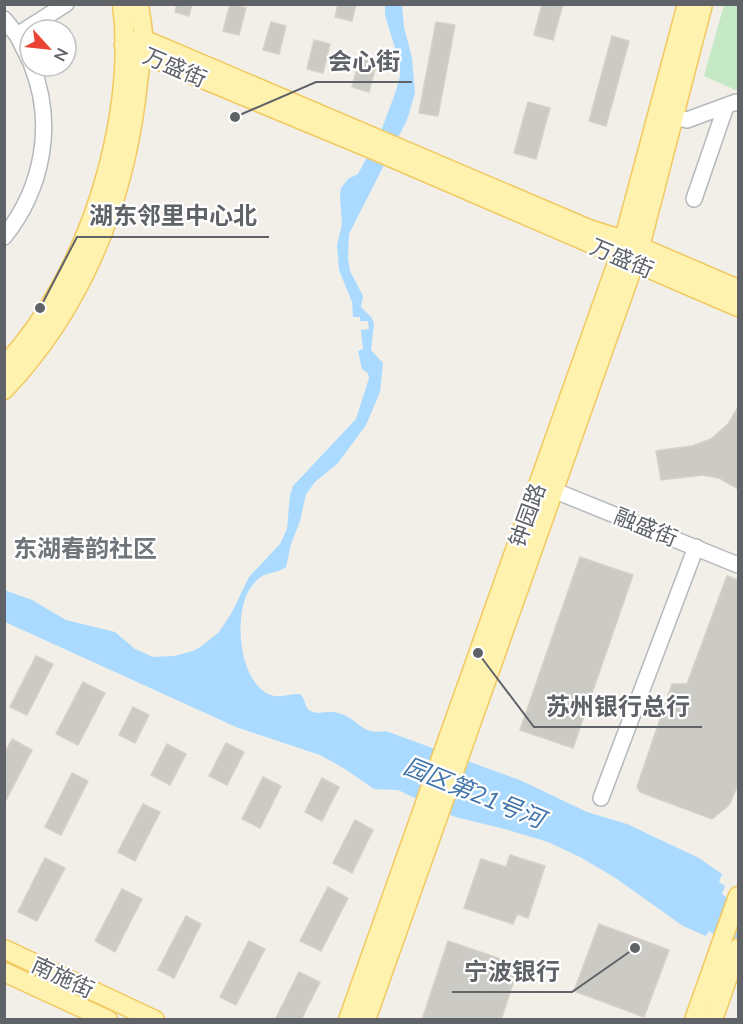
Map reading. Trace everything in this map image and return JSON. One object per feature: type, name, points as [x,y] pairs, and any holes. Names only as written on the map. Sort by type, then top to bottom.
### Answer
[{"type":"main road","points":[[122,4],[136,46]]},
{"type":"main road","points":[[4,390],[10,364],[64,282],[94,213],[103,187],[114,139],[122,87],[136,46],[139,4]]},
{"type":"main road","name":"钟园路","points":[[348,1020],[430,813],[629,252],[687,4]]},
{"type":"main road","name":"钟园路","points":[[453,749],[553,490],[674,117],[703,4]]},
{"type":"main road","name":"万盛街","points":[[136,46],[392,151],[629,252],[738,307]]},
{"type":"main road","name":"万盛街","points":[[629,252],[738,289]]},
{"type":"main road","name":"钟园路","points":[[366,1020],[430,813]]},
{"type":"main road","points":[[713,1020],[732,950],[738,897]]},
{"type":"main road","name":"南施街","points":[[4,949],[155,1020]]},
{"type":"main road","points":[[694,1020],[732,950]]},
{"type":"main road","name":"南施街","points":[[4,972],[108,1020]]},
{"type":"street","points":[[4,19],[17,35],[66,4]]},
{"type":"street","points":[[4,237],[29,198],[39,168],[42,152],[42,105],[35,78]]},
{"type":"street","points":[[674,117],[687,120],[732,105]]},
{"type":"street","points":[[694,199],[732,105]]},
{"type":"street","name":"融盛街","points":[[553,490],[738,565]]},
{"type":"street","points":[[601,798],[696,547]]},
{"type":"green space","points":[[724,5],[738,5],[738,91],[704,76]]},
{"type":"water","name":"园区第21号河","points":[[385,5],[402,5],[404,27],[412,58],[415,93],[407,120],[349,234],[348,258],[350,271],[363,296],[361,307],[372,318],[374,324],[371,350],[383,363],[380,392],[366,425],[338,463],[315,482],[306,494],[286,567],[264,575],[256,581],[245,598],[242,612],[242,644],[250,674],[258,686],[268,694],[280,696],[300,694],[307,708],[312,712],[345,715],[370,731],[386,731],[522,781],[587,812],[627,824],[699,858],[722,874],[719,882],[725,886],[722,894],[738,905],[738,950],[709,931],[706,936],[683,926],[614,877],[548,842],[455,817],[398,790],[374,789],[320,755],[236,727],[5,622],[4,590],[32,600],[66,620],[115,632],[135,649],[153,657],[174,656],[193,651],[219,632],[232,612],[249,577],[280,544],[287,529],[293,486],[356,419],[369,378],[368,373],[362,369],[358,351],[363,349],[361,330],[369,329],[368,321],[360,321],[360,317],[353,317],[352,302],[339,270],[337,245],[342,224],[341,188],[348,179],[358,174],[381,131],[400,76],[400,65],[385,15]]},
{"type":"building","points":[[177,4],[192,4],[189,16],[175,12]]},
{"type":"building","points":[[230,4],[246,8],[239,35],[223,31]]},
{"type":"building","points":[[338,4],[356,4],[352,21],[335,17]]},
{"type":"building","points":[[542,4],[563,4],[553,40],[534,35]]},
{"type":"building","points":[[271,22],[286,26],[279,54],[263,50]]},
{"type":"building","points":[[436,22],[455,25],[438,116],[419,113]]},
{"type":"building","points":[[612,36],[629,41],[606,126],[589,121]]},
{"type":"building","points":[[314,40],[330,44],[323,73],[307,69]]},
{"type":"building","points":[[360,57],[377,61],[369,92],[352,87]]},
{"type":"building","points":[[528,102],[550,108],[536,159],[514,153]]},
{"type":"building","points":[[738,407],[738,489],[719,478],[703,475],[661,480],[656,451],[692,446],[711,439],[728,424]]},
{"type":"building","points":[[580,557],[633,575],[573,748],[520,730]]},
{"type":"building","points":[[727,576],[738,580],[738,785],[729,805],[712,819],[640,792],[637,787],[672,684],[687,684]]},
{"type":"building","points":[[36,656],[53,664],[27,715],[10,707]]},
{"type":"building","points":[[83,682],[105,693],[78,745],[56,734]]},
{"type":"building","points":[[133,707],[149,715],[135,743],[119,735]]},
{"type":"building","points":[[12,739],[32,750],[4,804],[4,754]]},
{"type":"building","points":[[226,743],[244,752],[227,785],[209,776]]},
{"type":"building","points":[[167,744],[186,754],[170,785],[151,775]]},
{"type":"building","points":[[72,773],[88,781],[61,835],[45,827]]},
{"type":"building","points":[[263,777],[281,786],[260,828],[242,819]]},
{"type":"building","points":[[322,778],[339,787],[322,821],[305,812]]},
{"type":"building","points":[[143,804],[160,812],[135,861],[118,852]]},
{"type":"building","points":[[355,820],[373,830],[352,873],[333,863]]},
{"type":"building","points":[[510,855],[545,866],[528,918],[517,914],[513,924],[464,908],[481,859],[506,867]]},
{"type":"building","points":[[45,858],[65,868],[37,921],[18,912]]},
{"type":"building","points":[[328,887],[348,898],[321,951],[300,941]]},
{"type":"building","points":[[122,889],[142,899],[115,952],[95,941]]},
{"type":"building","points":[[186,916],[201,924],[174,978],[158,970]]},
{"type":"building","points":[[599,924],[669,950],[644,1017],[574,991]]},
{"type":"building","points":[[249,941],[265,949],[236,1005],[220,997]]},
{"type":"building","points":[[448,941],[519,965],[501,1020],[422,1020]]},
{"type":"building","points":[[299,972],[320,982],[301,1020],[275,1020]]},
{"type":"place","name":"会心街","points":[[235,117]]},
{"type":"place","name":"湖东邻里中心北","points":[[40,308]]},
{"type":"place","name":"苏州银行总行","points":[[478,653]]},
{"type":"place","name":"宁波银行","points":[[635,948]]},
{"type":"district","name":"东湖春韵社区","points":[[85,549]]}]
